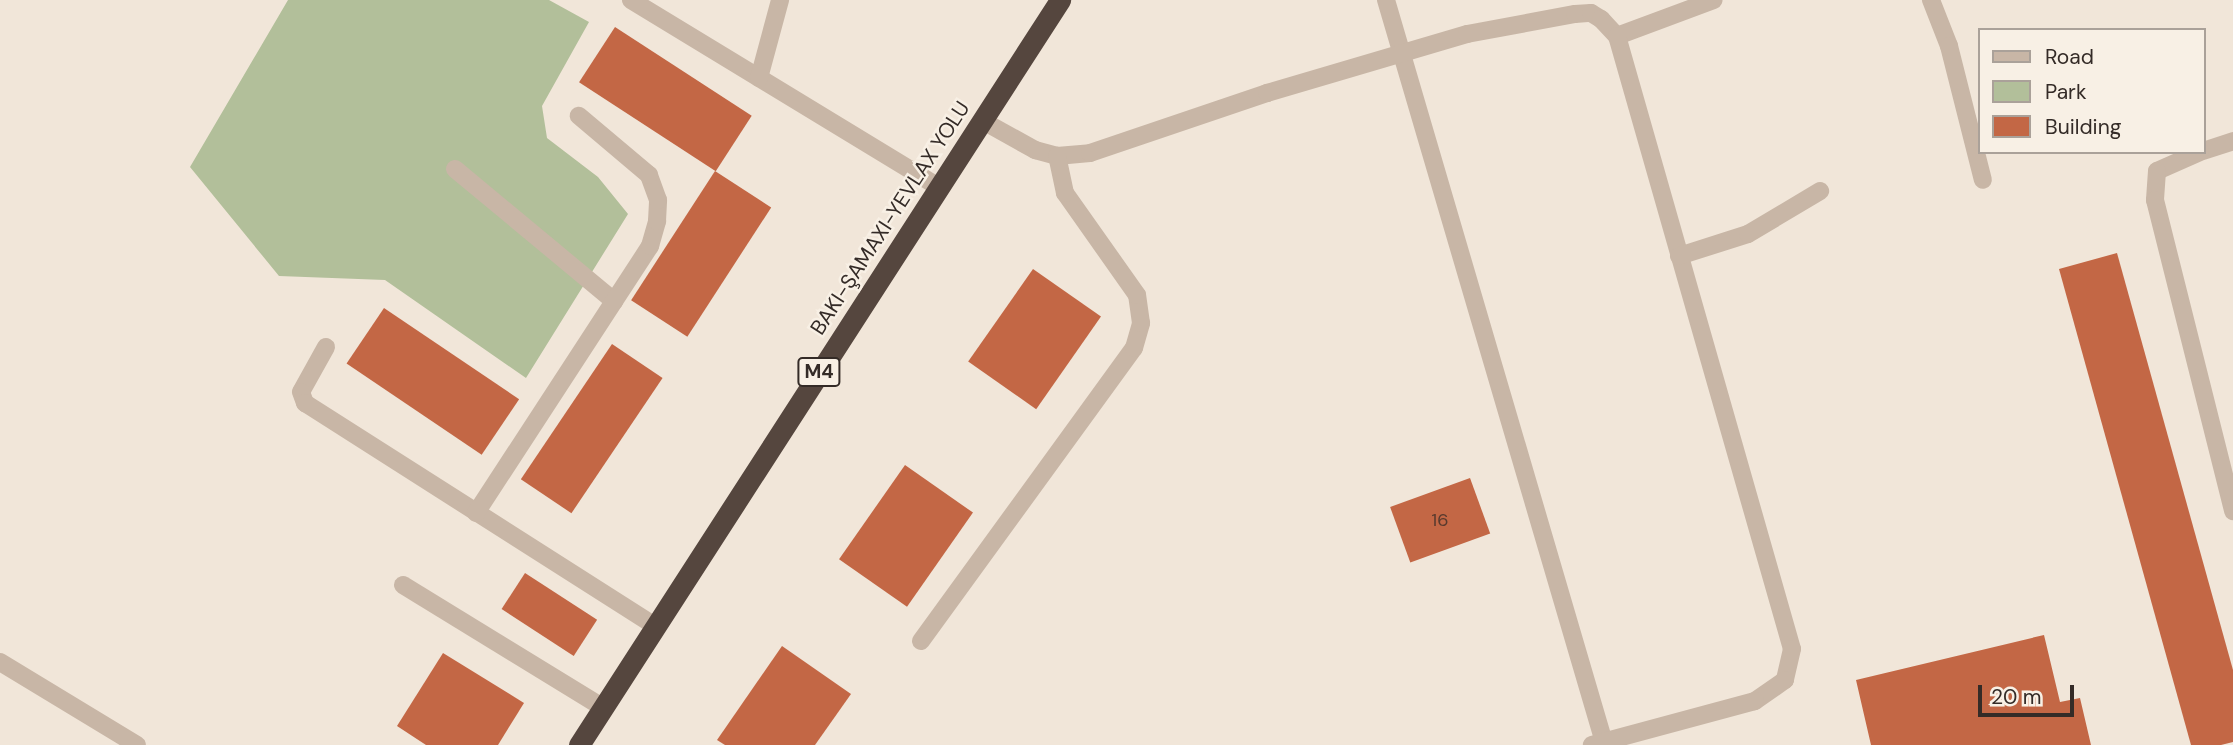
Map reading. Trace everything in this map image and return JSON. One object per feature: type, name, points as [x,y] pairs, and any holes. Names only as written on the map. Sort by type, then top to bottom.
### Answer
[{"type":"highway","name":"M4","points":[[579,745],[1060,0]]},
{"type":"street","points":[[631,0],[939,187]]},
{"type":"street","points":[[759,78],[780,0]]},
{"type":"street","points":[[983,121],[1035,150],[1057,156],[1090,153],[1267,93],[1402,53],[1467,34],[1575,14],[1601,19],[1617,36],[1792,649],[1785,680],[1755,702],[1598,743],[1402,53],[1386,0]]},
{"type":"street","points":[[1617,36],[1714,0]]},
{"type":"street","points":[[1931,0],[1949,46],[1983,180]]},
{"type":"street","points":[[476,513],[650,246],[657,200],[649,175],[579,116]]},
{"type":"street","points":[[2205,151],[2233,141]]},
{"type":"street","points":[[2198,154],[2157,172],[2155,200],[2233,511]]},
{"type":"street","points":[[921,641],[1134,348],[1141,323],[1136,295],[1065,193],[1057,156]]},
{"type":"street","points":[[455,169],[614,301]]},
{"type":"street","points":[[1679,256],[1748,234],[1820,191]]},
{"type":"street","points":[[326,347],[301,392],[304,403],[655,626]]},
{"type":"street","points":[[403,584],[602,707]]},
{"type":"street","points":[[4,668],[136,745]]},
{"type":"green space","points":[[288,0],[549,0],[589,22],[542,106],[547,138],[598,177],[628,214],[526,378],[385,280],[279,276],[190,167]]},
{"type":"building","points":[[615,27],[752,116],[716,171],[579,82]]},
{"type":"building","points":[[715,171],[771,207],[687,337],[631,300]]},
{"type":"building","points":[[2117,253],[2233,670],[2233,742],[2221,745],[2191,745],[2059,269]]},
{"type":"building","points":[[1033,269],[1101,317],[1036,409],[968,362]]},
{"type":"building","points":[[384,308],[519,399],[482,455],[347,364]]},
{"type":"building","points":[[612,344],[663,378],[571,513],[521,479]]},
{"type":"building","points":[[905,465],[973,513],[907,607],[839,559]]},
{"type":"building","points":[[1470,478],[1490,533],[1410,563],[1390,507]]},
{"type":"building","points":[[525,573],[597,620],[574,656],[502,609]]},
{"type":"building","points":[[2044,635],[2060,702],[2080,698],[2091,745],[1871,745],[1856,680]]},
{"type":"building","points":[[782,646],[851,694],[815,745],[725,745],[717,740]]},
{"type":"building","points":[[443,653],[524,703],[498,745],[426,745],[397,726]]}]
